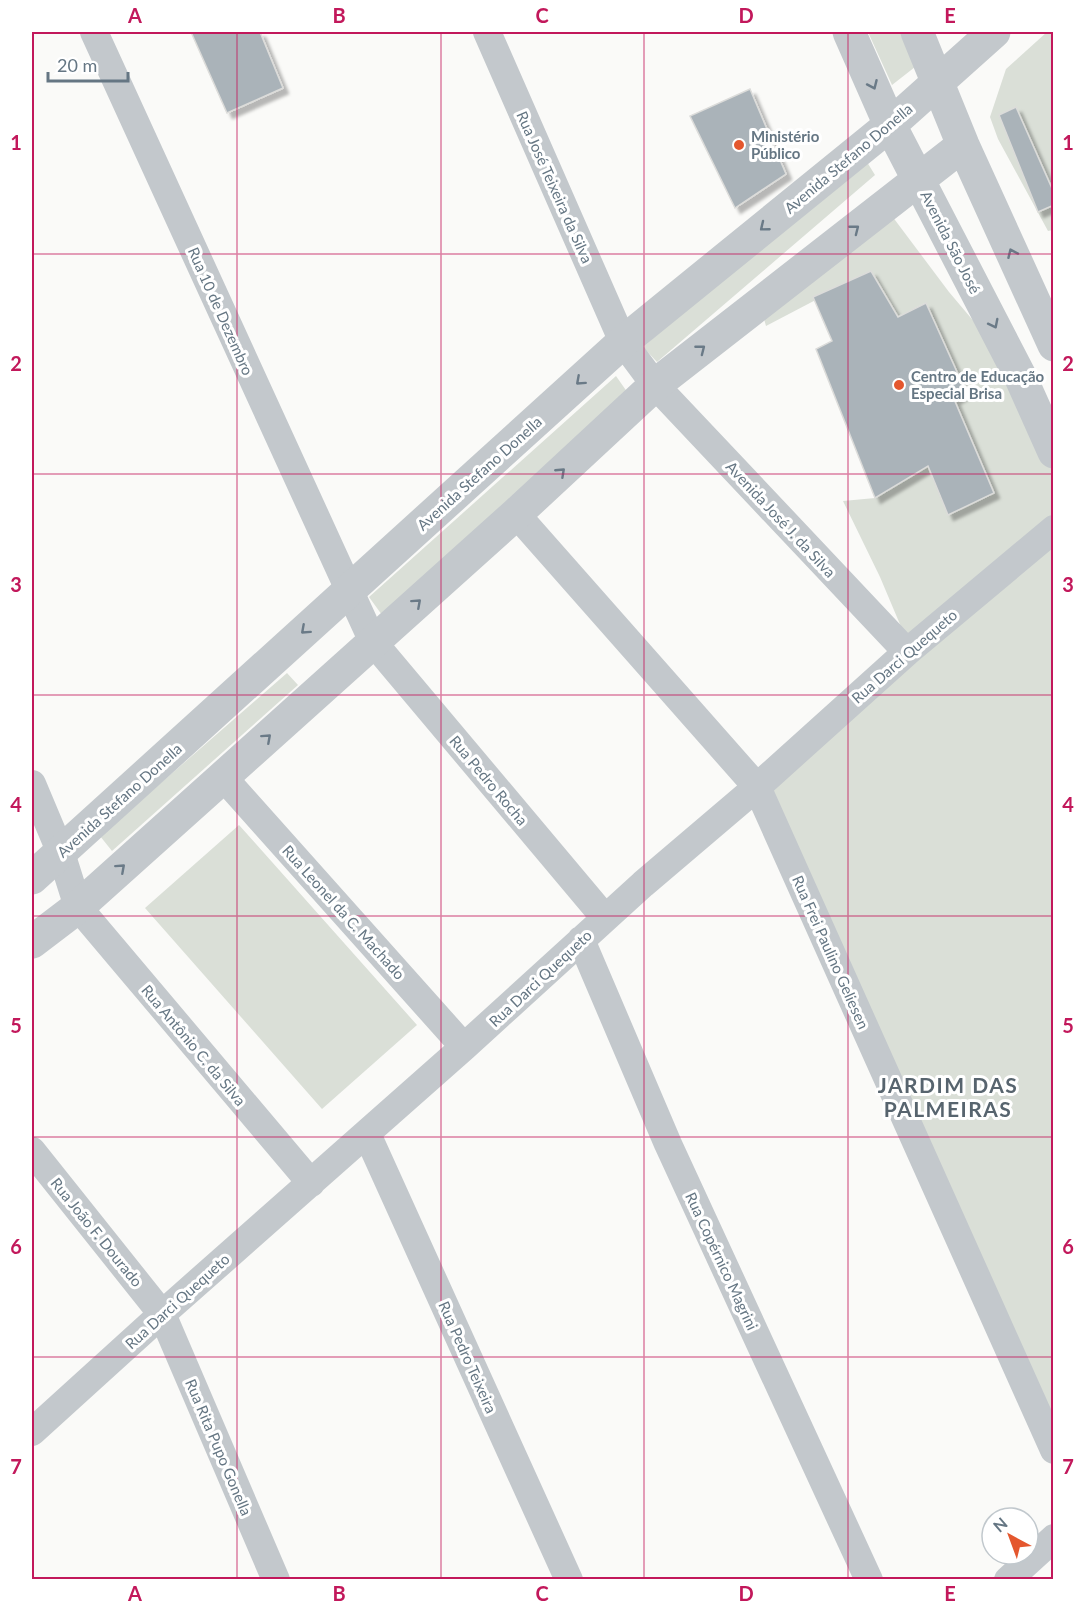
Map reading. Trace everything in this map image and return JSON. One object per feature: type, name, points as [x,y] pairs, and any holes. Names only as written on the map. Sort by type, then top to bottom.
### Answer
[{"type":"street","name":"Rua 10 de Dezembro","points":[[94,32],[373,642]]},
{"type":"street","name":"Rua José Teixeira da Silva","points":[[487,32],[623,342],[655,385]]},
{"type":"street","name":"Avenida São José","points":[[849,32],[890,125],[1020,376],[1053,452]]},
{"type":"street","points":[[917,32],[963,145],[1053,345]]},
{"type":"street","name":"Avenida Stefano Donella","points":[[32,879],[623,342],[890,125],[994,32]]},
{"type":"street","points":[[32,942],[78,907],[516,514],[655,385],[963,145]]},
{"type":"street","name":"Avenida José J. da Silva","points":[[655,385],[907,652]]},
{"type":"street","name":"Rua Frei Paulino Geliesen","points":[[516,514],[757,786],[1053,1450]]},
{"type":"street","name":"Rua Darci Quequeto","points":[[32,1432],[464,1047],[604,918],[907,652],[1053,529]]},
{"type":"street","name":"Rua Pedro Rocha","points":[[373,642],[604,918]]},
{"type":"street","name":"Rua Leonel da C. Machado","points":[[223,777],[464,1047]]},
{"type":"street","points":[[32,784],[61,853],[78,907]]},
{"type":"street","name":"Rua Antônio C. da Silva","points":[[78,907],[311,1183]]},
{"type":"street","name":"Rua Copérnico Magrini","points":[[581,940],[668,1144],[869,1580]]},
{"type":"street","name":"Rua Pedro Teixeira","points":[[366,1134],[569,1580]]},
{"type":"street","name":"Rua João F. Dourado","points":[[32,1151],[162,1314]]},
{"type":"street","name":"Rua Rita Pupo Gonella","points":[[162,1314],[276,1580]]},
{"type":"street","points":[[1008,1580],[1053,1539]]},
{"type":"shaded area","points":[[868,32],[900,32],[915,67],[892,85]]},
{"type":"shaded area","points":[[1047,32],[1053,32],[1053,230],[1048,231],[998,139],[990,117],[1006,69]]},
{"type":"shaded area","points":[[862,154],[875,175],[657,362],[643,347]]},
{"type":"shaded area","points":[[889,212],[949,292],[1020,376],[1053,452],[1053,1450],[757,787],[910,648],[880,577],[843,501],[875,498],[928,466],[948,515],[994,493],[954,399],[925,303],[898,317],[871,271],[766,326],[762,312]]},
{"type":"shaded area","points":[[616,376],[630,396],[382,615],[369,597]]},
{"type":"shaded area","points":[[287,673],[298,685],[112,851],[100,836]]},
{"type":"shaded area","points":[[239,825],[417,1025],[322,1109],[145,908]]},
{"type":"building","points":[[191,32],[260,32],[283,88],[227,113]]},
{"type":"building","name":"Ministério Público","points":[[750,89],[786,174],[735,208],[690,116]]},
{"type":"building","points":[[1016,107],[1054,193],[1054,205],[1038,212],[999,115]]},
{"type":"building","points":[[871,271],[898,317],[926,303],[966,392],[954,399],[994,493],[948,515],[928,466],[875,498],[816,349],[832,341],[813,297]]},
{"type":"place","name":"Ministério Público","points":[[739,145]]},
{"type":"place","name":"Centro de Educação Especial Brisa","points":[[899,385]]},
{"type":"district","name":"JARDIM DAS PALMEIRAS","points":[[948,1096]]}]
